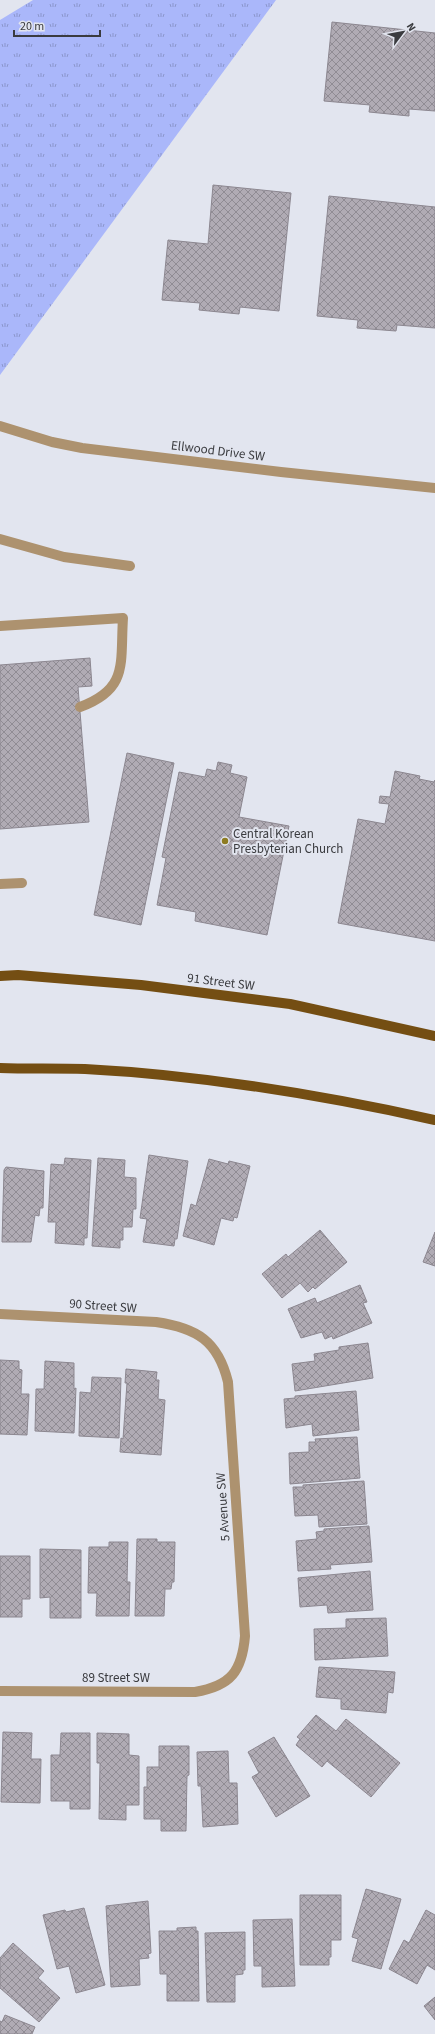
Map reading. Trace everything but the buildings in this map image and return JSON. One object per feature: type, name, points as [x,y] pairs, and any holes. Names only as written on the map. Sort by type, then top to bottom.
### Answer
[{"type":"main road","name":"91 Street SW","points":[[0,976],[18,975],[141,985],[290,1004],[435,1036]]},
{"type":"main road","points":[[0,1068],[85,1069],[224,1082],[384,1109],[435,1120]]},
{"type":"street","name":"Ellwood Drive SW","points":[[0,426],[52,442],[82,448],[281,472],[435,488]]},
{"type":"street","points":[[0,539],[64,557],[130,566]]},
{"type":"street","points":[[0,626],[123,618],[119,676],[112,687],[94,702],[80,707]]},
{"type":"street","points":[[0,884],[22,883]]},
{"type":"street","name":"90 Street SW","points":[[0,1314],[156,1322],[174,1325],[202,1337]]},
{"type":"street","name":"5 Avenue SW","points":[[202,1337],[218,1354],[224,1365],[228,1382],[245,1636],[240,1666],[229,1679]]},
{"type":"street","name":"89 Street SW","points":[[0,1691],[195,1692],[212,1689],[229,1679]]},
{"type":"green space","points":[[33,0],[276,0],[0,375],[0,20]]},
{"type":"place","name":"Central Korean Presbyterian Church","points":[[225,841]]}]
